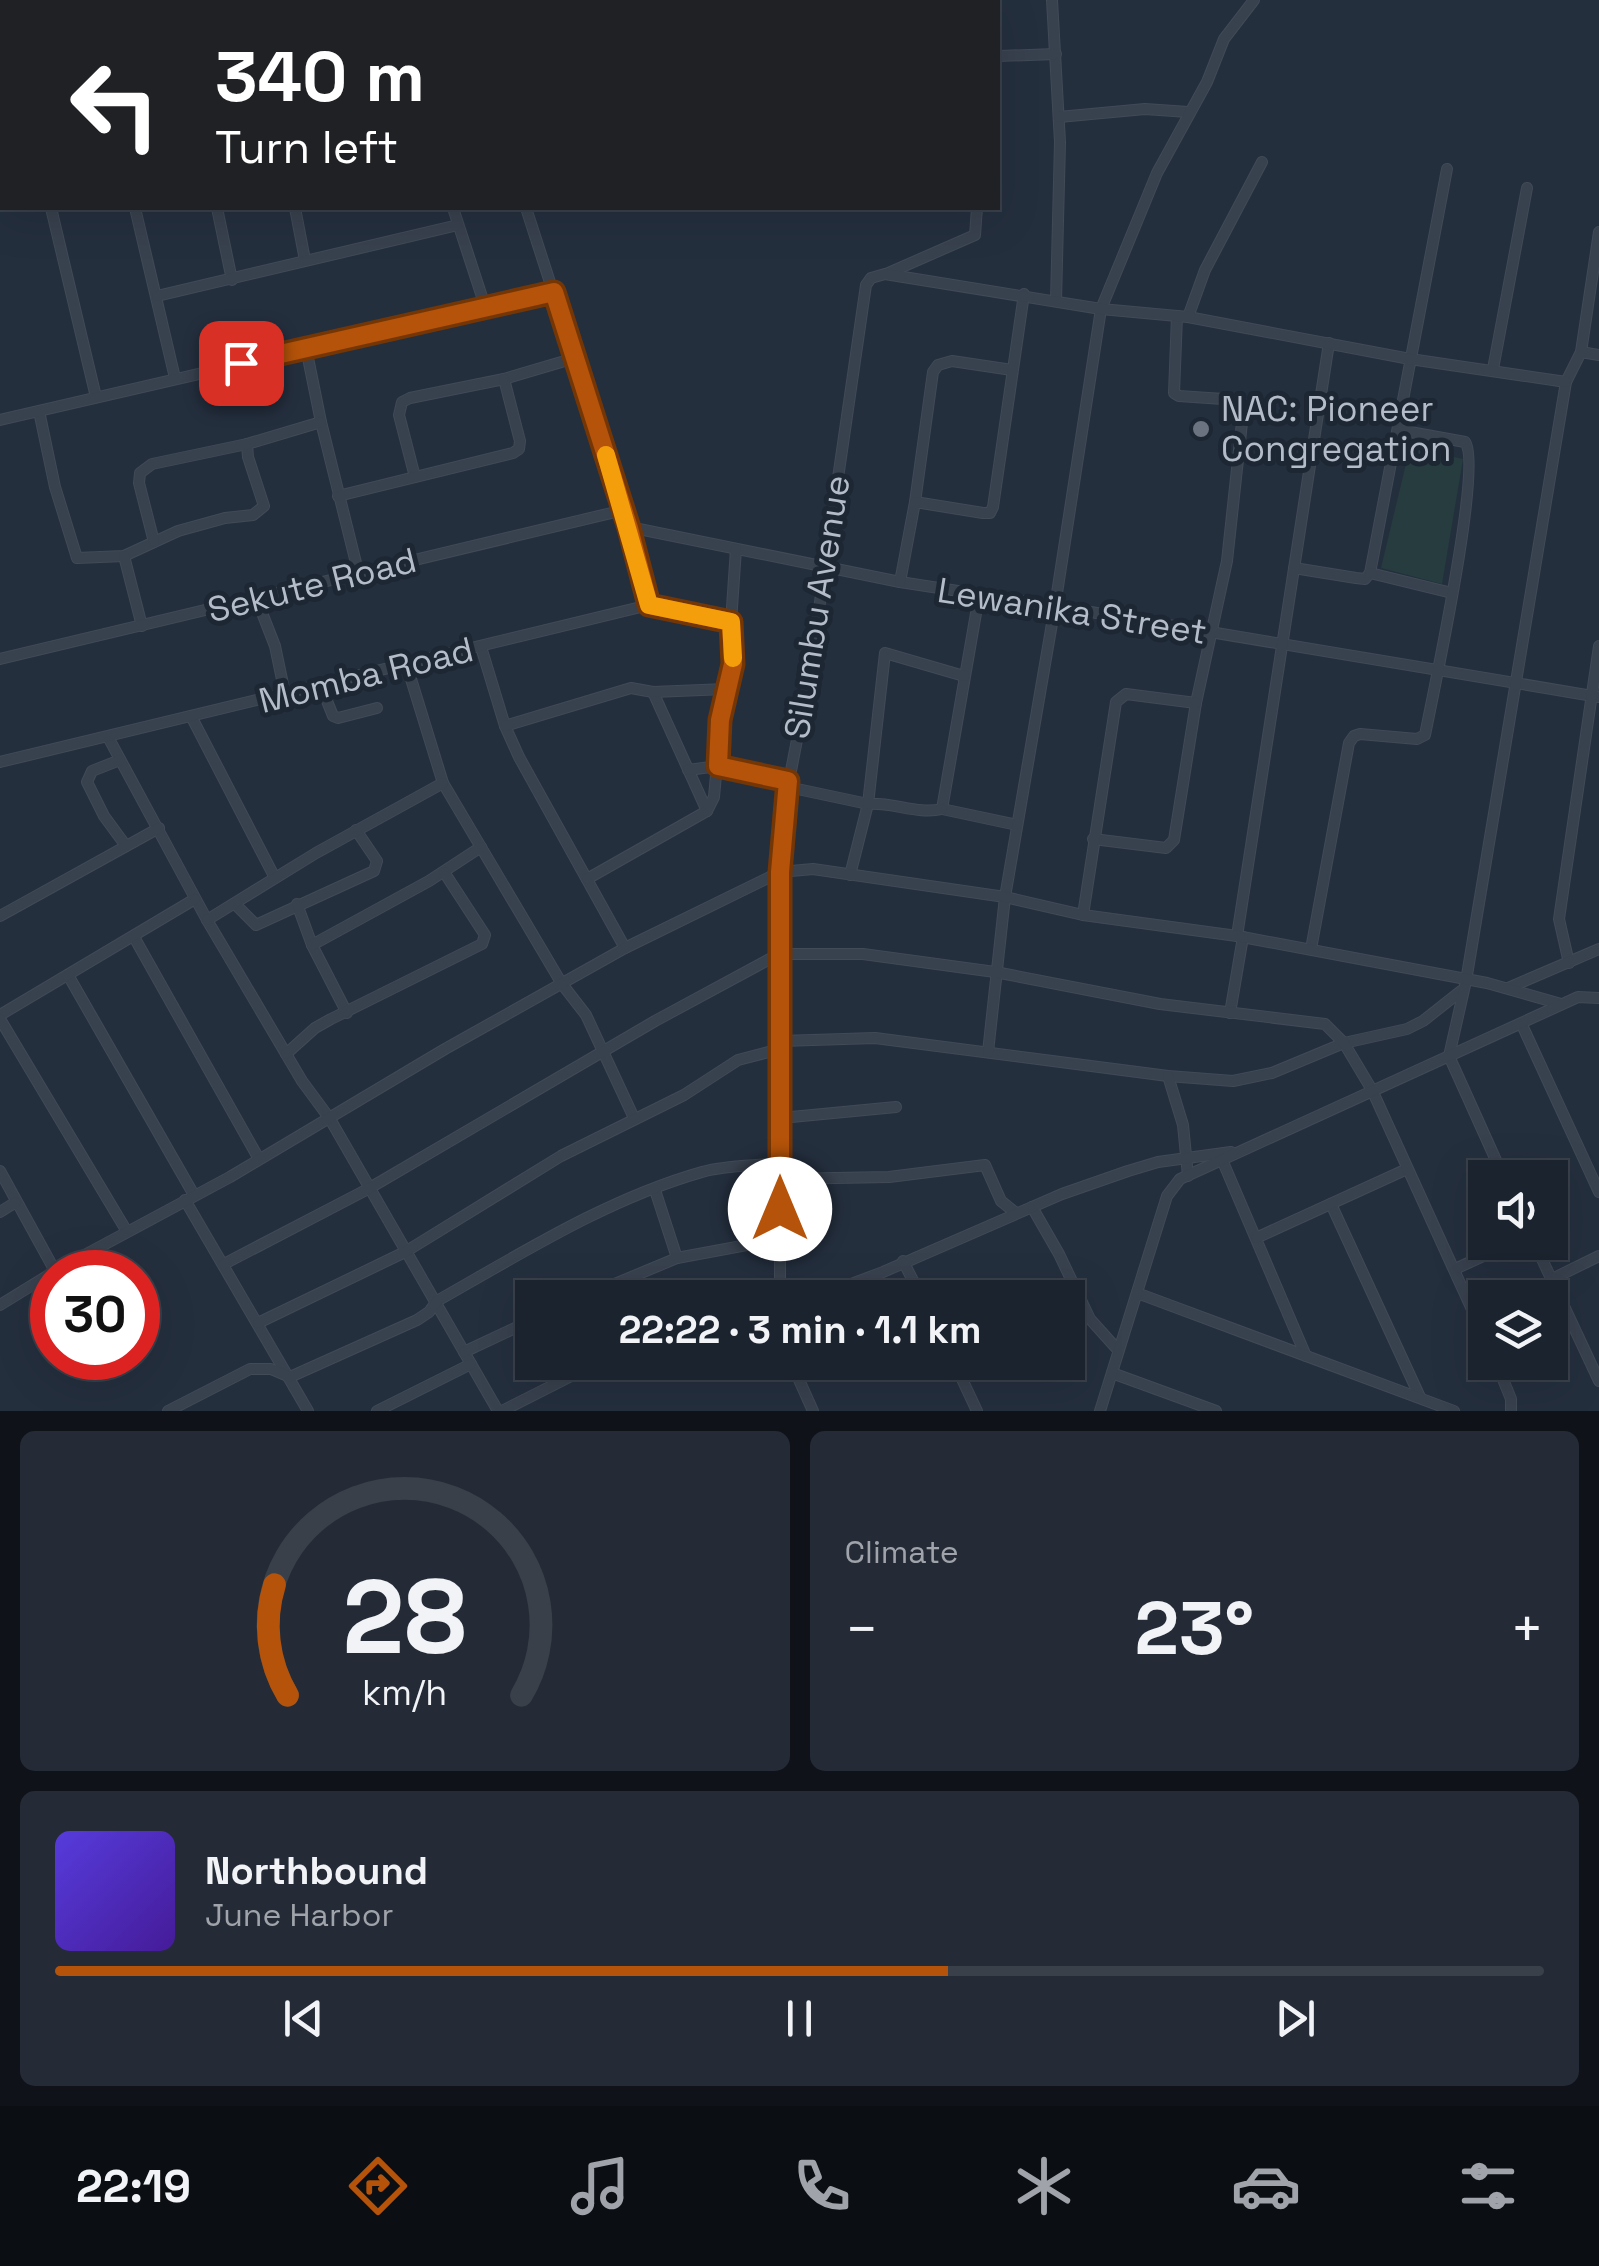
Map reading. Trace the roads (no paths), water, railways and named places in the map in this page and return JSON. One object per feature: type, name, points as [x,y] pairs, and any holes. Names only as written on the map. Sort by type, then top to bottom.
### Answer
[{"type":"street","points":[[1052,0],[1059,116],[1056,301]]},
{"type":"street","points":[[988,1052],[1004,898],[1056,606],[1101,308],[1157,173],[1208,82],[1224,39],[1254,0]]},
{"type":"street","points":[[1000,56],[1056,54]]},
{"type":"street","points":[[1059,116],[1145,110],[1188,112]]},
{"type":"street","points":[[1093,838],[1159,848],[1171,845],[1196,703],[1228,561],[1244,404],[1238,400],[1174,393],[1182,316],[1262,162]]},
{"type":"street","points":[[1294,568],[1356,578],[1365,578],[1370,573],[1446,170]]},
{"type":"street","points":[[1493,369],[1528,188]]},
{"type":"street","points":[[51,210],[96,398]]},
{"type":"street","points":[[136,210],[175,378]]},
{"type":"street","points":[[216,210],[232,280]]},
{"type":"street","points":[[295,210],[306,260]]},
{"type":"street","points":[[453,210],[485,306]]},
{"type":"street","points":[[527,210],[624,510],[649,605]]},
{"type":"street","points":[[885,274],[975,234],[978,210]]},
{"type":"street","points":[[157,296],[458,225]]},
{"type":"street","points":[[1496,1160],[1449,1056],[1517,684],[1566,382],[1581,352],[1599,232]]},
{"type":"street","points":[[885,274],[1101,308],[1182,316],[1410,359],[1566,382]]},
{"type":"street","name":"Silumbu Avenue","points":[[780,1280],[780,872],[788,784],[809,678],[866,286],[871,278],[885,274]]},
{"type":"street","points":[[0,420],[554,292]]},
{"type":"street","points":[[915,502],[990,513],[1024,294]]},
{"type":"street","points":[[1230,1013],[1329,343]]},
{"type":"street","points":[[306,348],[359,575]]},
{"type":"street","points":[[1581,352],[1599,355]]},
{"type":"street","points":[[415,478],[399,415],[402,402],[575,358]]},
{"type":"street","points":[[900,582],[934,372],[938,365],[952,362],[1012,370]]},
{"type":"street","points":[[338,496],[519,449],[504,379]]},
{"type":"street","points":[[39,410],[55,487],[76,558],[124,556],[204,522],[253,514],[264,506],[247,444]]},
{"type":"street","points":[[154,542],[139,482],[140,473],[152,464],[247,444],[321,422]]},
{"type":"street","points":[[1310,949],[1350,743],[1360,734],[1422,739],[1452,593],[1470,476],[1470,448],[1452,438],[1400,430]]},
{"type":"street","name":"Sekute Road","points":[[0,659],[624,510]]},
{"type":"street","name":"Lewanika Street","points":[[629,528],[979,596],[1595,696]]},
{"type":"street","points":[[586,879],[707,811],[714,797],[726,690],[733,664],[731,622],[736,549]]},
{"type":"street","points":[[124,556],[142,626]]},
{"type":"street","points":[[1370,573],[1452,593]]},
{"type":"street","points":[[942,809],[979,596]]},
{"type":"street","points":[[257,600],[275,646],[286,694]]},
{"type":"street","name":"Momba Road","points":[[0,762],[649,605],[731,622]]},
{"type":"street","points":[[1569,962],[1559,919],[1595,696],[1599,646]]},
{"type":"street","points":[[481,647],[505,726],[625,948]]},
{"type":"street","points":[[850,875],[868,804],[885,653],[964,676]]},
{"type":"street","points":[[406,666],[443,784],[562,984],[586,1014],[634,1118]]},
{"type":"street","points":[[321,686],[330,710],[338,718],[377,708]]},
{"type":"street","points":[[505,726],[631,688],[653,692],[726,690]]},
{"type":"street","points":[[653,692],[707,811]]},
{"type":"street","points":[[1083,915],[1116,702],[1126,694],[1196,703]]},
{"type":"street","points":[[191,716],[275,878]]},
{"type":"street","points":[[108,736],[207,920],[286,1054],[330,1119],[500,1411],[562,1380]]},
{"type":"street","points":[[120,760],[92,771],[87,782],[104,816],[126,846]]},
{"type":"street","points":[[688,770],[718,766],[868,804],[884,803],[931,812],[942,809],[1017,825]]},
{"type":"street","points":[[207,920],[356,830],[443,784]]},
{"type":"street","points":[[0,916],[159,828]]},
{"type":"street","points":[[234,904],[256,925],[374,872],[377,861],[356,830]]},
{"type":"street","points":[[312,944],[482,847]]},
{"type":"street","points":[[92,1250],[330,1119],[625,948],[780,872],[813,869],[1240,937],[1310,949],[1464,986],[1507,989],[1561,1004]]},
{"type":"street","points":[[286,1054],[315,1028],[485,940],[444,872]]},
{"type":"street","points":[[126,1230],[0,1017],[195,898]]},
{"type":"street","points":[[296,904],[348,1013]]},
{"type":"street","points":[[134,936],[260,1158]]},
{"type":"street","points":[[1507,989],[1598,951]]},
{"type":"street","points":[[224,1264],[368,1189],[718,985],[779,954],[863,954],[996,972],[1112,996],[1324,1024],[1344,1043],[1372,1090],[1468,1299]]},
{"type":"street","points":[[68,975],[305,1410]]},
{"type":"street","points":[[258,1323],[405,1252],[561,1156],[684,1095],[738,1060],[780,1045],[876,1038],[1168,1076],[1253,1078],[1311,1059],[1344,1043],[1384,1035],[1423,1021],[1464,986]]},
{"type":"street","points":[[862,1280],[1016,1213],[1144,1165],[1236,1152],[1599,988]]},
{"type":"street","points":[[1578,996],[1599,998]]},
{"type":"street","points":[[1522,1024],[1599,1192]]},
{"type":"street","points":[[1168,1076],[1182,1125],[1188,1176]]},
{"type":"street","points":[[781,1118],[896,1107]]},
{"type":"street","points":[[1100,1411],[1171,1187],[1221,1156]]},
{"type":"street","points":[[1221,1156],[1306,1356]]},
{"type":"street","points":[[168,1411],[250,1369],[271,1369],[290,1377],[417,1320],[436,1301],[576,1223],[656,1190],[706,1171],[779,1163]]},
{"type":"street","points":[[779,1178],[875,1178],[985,1165],[1001,1201],[1016,1213]]},
{"type":"street","points":[[1256,1238],[1407,1169]]},
{"type":"street","points":[[0,1171],[42,1250]]},
{"type":"street","points":[[656,1190],[677,1258]]},
{"type":"street","points":[[0,1212],[16,1202]]},
{"type":"street","points":[[1331,1204],[1420,1397]]},
{"type":"street","points":[[1032,1207],[1060,1254],[1090,1319],[1117,1349]]},
{"type":"street","points":[[624,1280],[677,1258],[780,1240]]},
{"type":"street","points":[[1542,1260],[1550,1280],[1599,1256]]},
{"type":"street","points":[[1455,1269],[1475,1260]]},
{"type":"street","points":[[903,1261],[913,1280]]},
{"type":"street","points":[[0,1305],[30,1287]]},
{"type":"street","points":[[1137,1294],[1454,1411]]},
{"type":"street","points":[[1568,1317],[1599,1381]]},
{"type":"street","points":[[464,1352],[515,1328]]},
{"type":"street","points":[[377,1411],[471,1364]]},
{"type":"street","points":[[1112,1373],[1216,1411]]},
{"type":"street","points":[[800,1380],[813,1411]]},
{"type":"street","points":[[962,1380],[977,1411]]},
{"type":"street","points":[[1503,1380],[1511,1411]]},
{"type":"place","name":"NAC: Pioneer Congregation","points":[[1201,429]]}]
